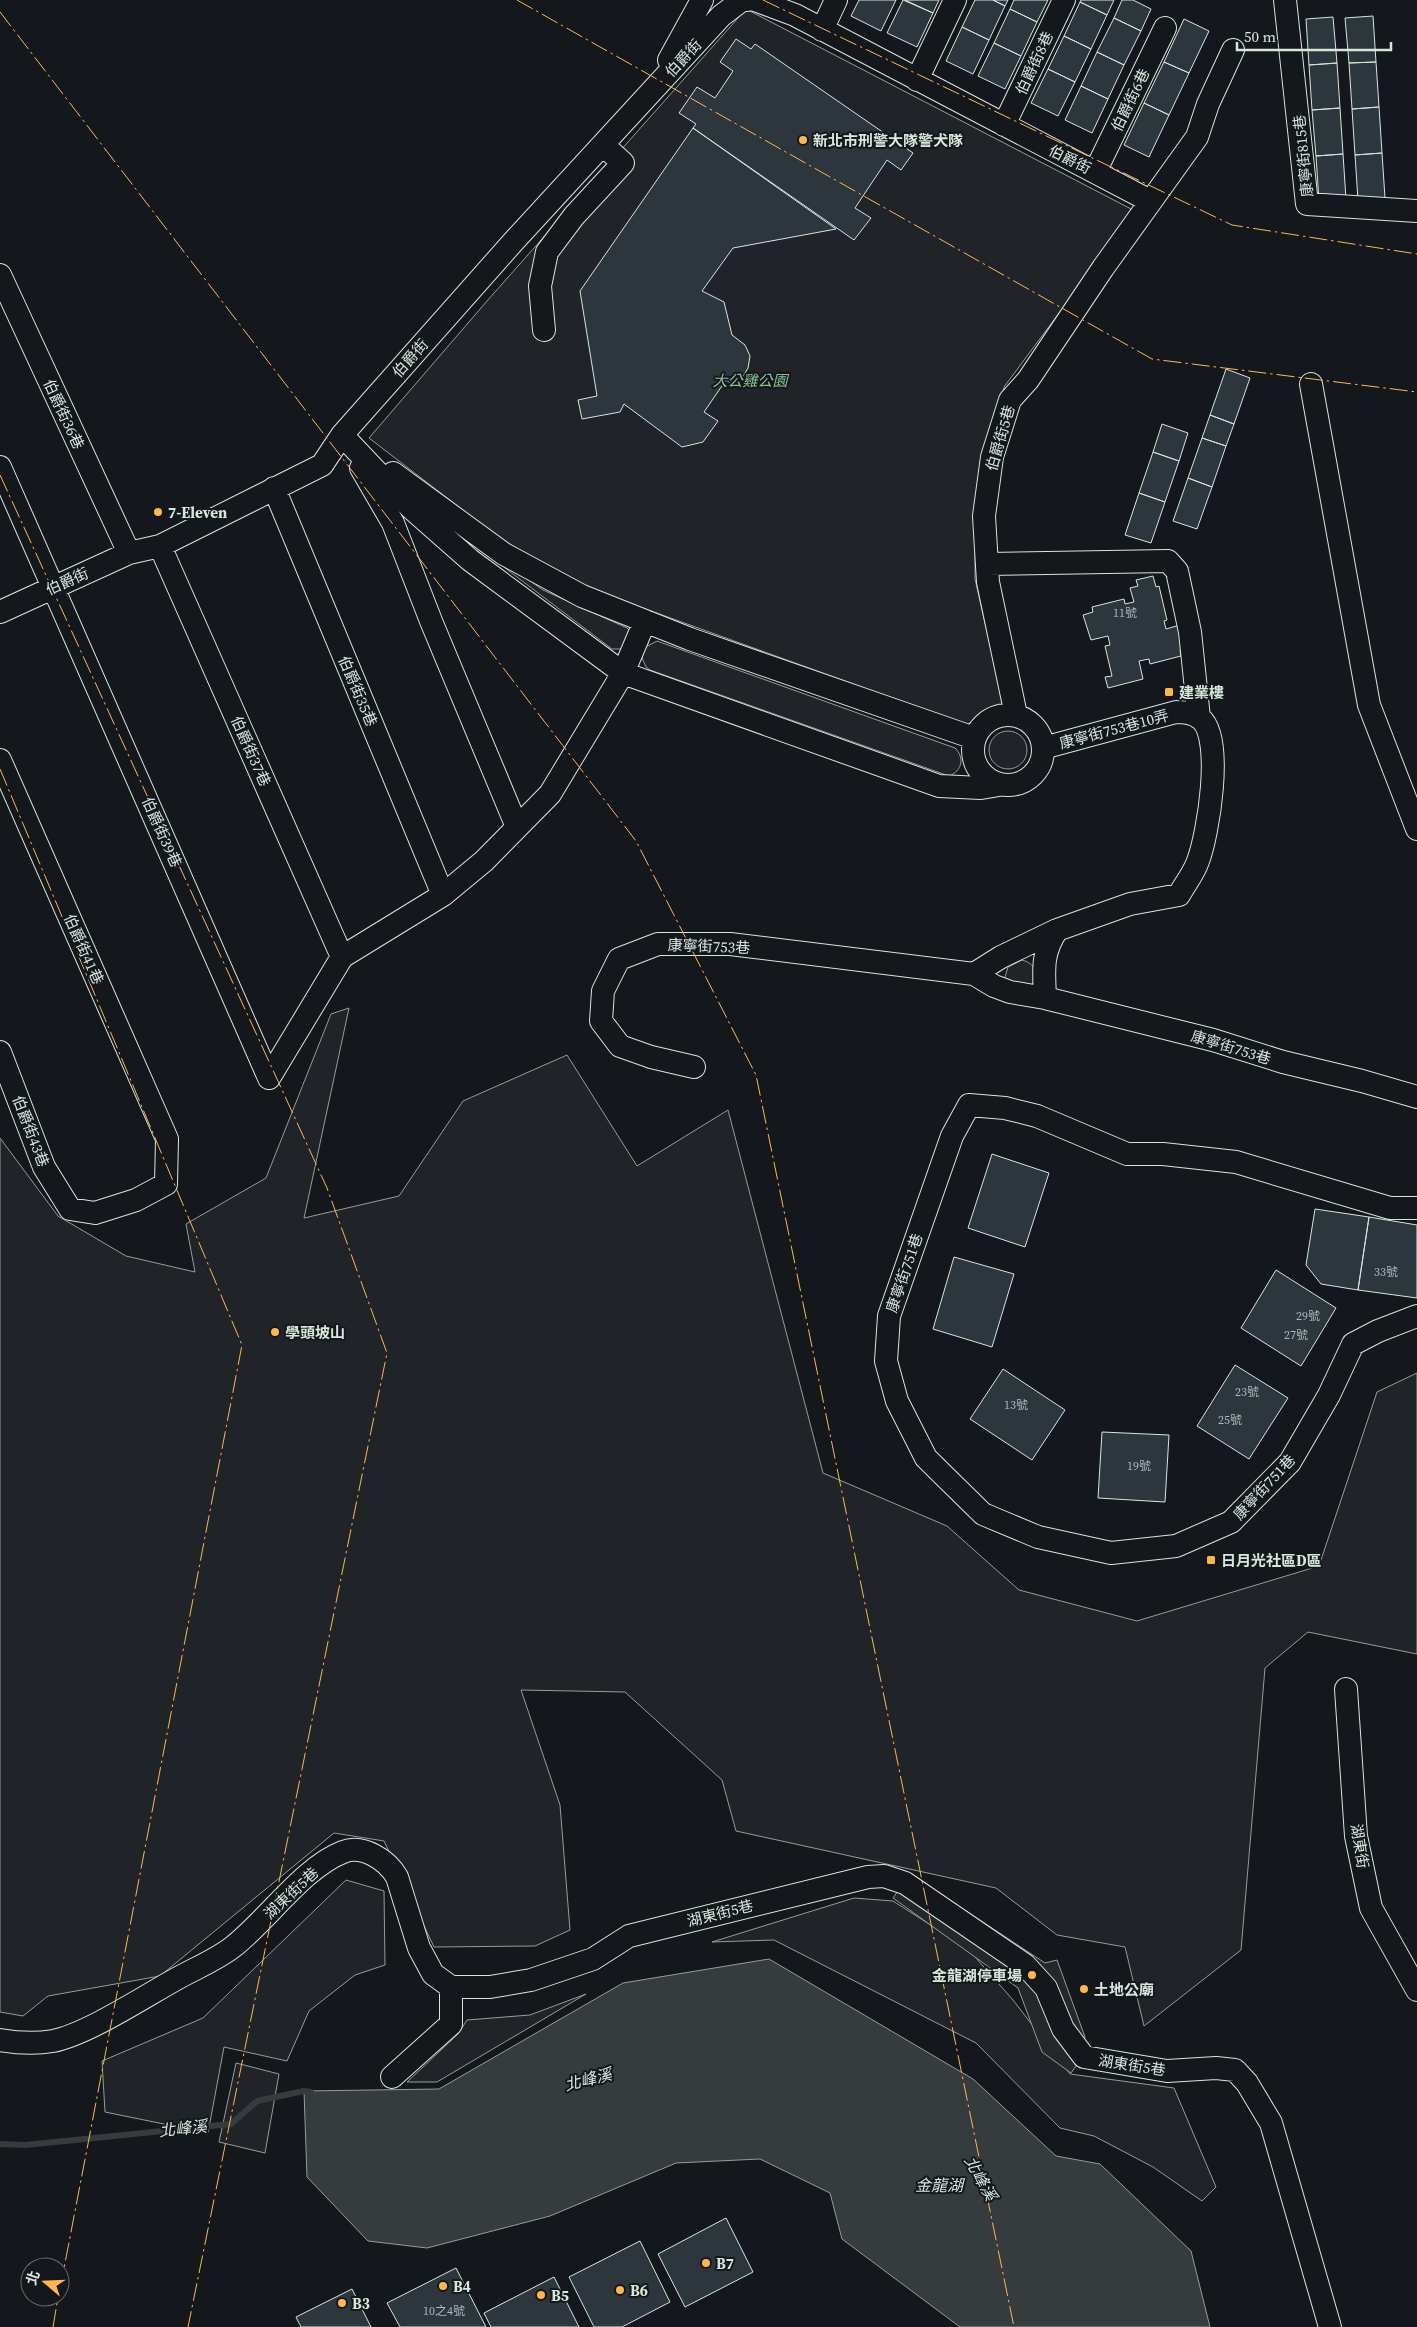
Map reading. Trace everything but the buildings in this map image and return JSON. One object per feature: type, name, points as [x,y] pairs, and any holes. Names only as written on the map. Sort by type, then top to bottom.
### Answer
[{"type":"street","points":[[650,93],[702,0]]},
{"type":"street","name":"伯爵街","points":[[0,612],[129,552],[160,546],[322,465],[342,435],[650,93],[721,16],[742,0],[747,0]]},
{"type":"street","name":"伯爵街","points":[[755,0],[798,8],[822,30],[1150,201]]},
{"type":"street","points":[[822,30],[836,0]]},
{"type":"street","points":[[917,80],[955,0]]},
{"type":"street","name":"伯爵街8巷","points":[[1004,125],[1064,0]]},
{"type":"street","name":"康寧街815巷","points":[[1293,4],[1307,204],[1417,211]]},
{"type":"street","name":"伯爵街6巷","points":[[1095,172],[1164,28]]},
{"type":"street","points":[[1150,201],[1197,136],[1208,104],[1233,50]]},
{"type":"street","points":[[544,330],[540,286],[547,252],[574,216],[623,163],[603,145]]},
{"type":"street","name":"伯爵街5巷","points":[[1016,715],[988,582],[984,516],[992,457],[1010,400],[1028,380],[1150,201]]},
{"type":"street","name":"伯爵街36巷","points":[[0,275],[129,552]]},
{"type":"street","points":[[1311,384],[1370,705],[1417,829]]},
{"type":"street","points":[[342,435],[504,554],[582,596],[645,621],[974,738]]},
{"type":"street","points":[[342,435],[411,508],[470,560],[623,673],[938,786],[981,788],[999,785],[1010,786],[1022,783],[1032,776],[1039,767],[1043,748],[1039,733],[1032,724],[1016,715],[999,716],[989,720],[980,728],[974,738],[972,749],[976,766],[988,780],[999,785]]},
{"type":"street","points":[[342,435],[394,523],[431,621],[517,827]]},
{"type":"street","name":"伯爵街39巷","points":[[0,466],[269,1078],[342,957]]},
{"type":"street","name":"伯爵街35巷","points":[[274,488],[443,895]]},
{"type":"street","name":"伯爵街37巷","points":[[160,546],[342,957]]},
{"type":"street","points":[[974,974],[1001,957],[1057,930],[1130,904],[1179,895],[1198,863],[1208,826],[1213,787],[1209,735],[1202,720],[1199,718],[1188,624],[1177,571],[1168,561],[987,564]]},
{"type":"street","points":[[342,957],[443,895],[484,861],[550,794],[623,673],[645,621]]},
{"type":"street","name":"康寧街753巷10弄","points":[[1043,748],[1176,712],[1190,713],[1199,718]]},
{"type":"street","name":"伯爵街41巷","points":[[0,760],[167,1139]]},
{"type":"street","points":[[1045,998],[1044,960],[1047,944],[1057,930]]},
{"type":"street","name":"康寧街753巷","points":[[694,1067],[651,1057],[620,1046],[601,1021],[603,992],[619,959],[658,944],[730,944],[974,974],[999,989],[1045,998],[1213,1040],[1283,1062],[1362,1081],[1417,1097]]},
{"type":"street","name":"伯爵街43巷","points":[[0,1052],[44,1167],[70,1209],[95,1213],[136,1200],[166,1184],[167,1139]]},
{"type":"street","name":"康寧街751巷","points":[[1417,1208],[1390,1208],[1236,1162],[1162,1154],[1127,1154],[1037,1116],[1005,1108],[969,1105],[952,1136],[889,1316],[886,1361],[897,1401],[926,1458],[983,1514],[1038,1537],[1111,1553],[1176,1546],[1232,1522],[1290,1462],[1329,1395],[1353,1344],[1378,1331],[1417,1316]]},
{"type":"street","name":"湖東街","points":[[1346,1690],[1356,1836],[1370,1908],[1417,1990]]},
{"type":"street","name":"湖東街5巷","points":[[0,2040],[22,2044],[54,2040],[92,2025],[233,1947],[314,1869],[343,1851],[359,1850],[366,1852],[392,1868],[397,1877],[419,1948],[433,1974],[451,1987],[490,1986],[531,1980],[593,1959],[629,1936],[868,1877],[884,1876],[905,1883],[1025,1965],[1046,1988],[1063,2029],[1084,2057],[1167,2071],[1216,2068],[1235,2070],[1241,2076],[1270,2123],[1330,2327]]},
{"type":"street","points":[[392,2077],[451,2024],[451,1987]]},
{"type":"green space","name":"大公雞公園","points":[[746,9],[1135,211],[1004,387],[975,508],[975,579],[1004,707],[989,709],[967,725],[593,590],[502,540],[369,438],[487,301]]},
{"type":"green space","points":[[410,496],[543,590],[627,628],[630,631],[624,649],[612,649]]},
{"type":"green space","points":[[657,641],[955,748],[960,756],[961,764],[957,771],[949,776],[650,670],[646,667],[642,658],[644,648]]},
{"type":"green space","points":[[1008,731],[1022,736],[1027,750],[1022,764],[1008,769],[994,764],[989,750],[994,736]]},
{"type":"green space","points":[[1022,960],[1028,962],[1034,968],[1036,975],[1032,989],[1006,982],[1005,977],[1008,967]]},
{"type":"green space","points":[[349,1008],[304,1218],[399,1196],[463,1101],[567,1055],[637,1166],[728,1110],[823,1473],[947,1526],[1019,1590],[1137,1621],[1319,1566],[1377,1392],[1417,1373],[1417,1654],[1308,1632],[1265,1668],[1241,1950],[1144,2026],[1125,1947],[1057,1935],[996,1888],[736,1831],[722,1780],[625,1692],[521,1690],[560,1805],[570,1930],[535,1946],[434,1947],[384,1841],[334,1833],[160,1976],[48,1996],[23,2016],[0,2012],[0,1138],[58,1216],[126,1256],[195,1272],[186,1224],[266,1178],[331,1014]]},
{"type":"green space","points":[[346,1880],[384,1891],[385,1965],[355,1975],[309,2011],[287,2061],[224,2047],[208,2133],[105,2112],[102,2061],[203,2018]]},
{"type":"green space","points":[[854,1898],[893,1901],[968,1949],[1013,2000],[1070,2074],[1174,2088],[1216,2187],[1202,2201],[1153,2167],[1094,2136],[1060,2128],[976,2043],[774,1940],[712,1942]]},
{"type":"green space","points":[[586,1994],[437,2082],[407,2082],[458,2034],[467,2020],[530,2015]]},
{"type":"green space","points":[[236,2063],[279,2074],[265,2153],[219,2142]]},
{"type":"shaded area","name":"金龍湖停車場","points":[[910,1874],[1045,1963],[1057,1960],[1085,2037],[1081,2059],[1071,2073],[1042,2052],[1018,1988],[893,1898]]},
{"type":"water","name":"金龍湖","points":[[769,1959],[973,2079],[1056,2156],[1100,2164],[1191,2251],[1210,2327],[960,2327],[842,2239],[830,2193],[760,2159],[676,2163],[550,2216],[427,2248],[368,2241],[307,2177],[304,2091],[439,2089],[623,1983]]},
{"type":"waterway","name":"北峰溪","points":[[0,2144],[26,2145],[231,2124],[257,2101],[304,2091],[311,2092]]},
{"type":"power","points":[[517,0],[1152,359],[1417,392]]},
{"type":"power","points":[[763,0],[1232,225],[1417,254]]},
{"type":"power","points":[[0,12],[636,841],[756,1075],[1014,2327]]},
{"type":"power","points":[[0,475],[327,1188],[387,1353],[188,2327]]},
{"type":"power","points":[[0,769],[242,1345],[66,2257]]},
{"type":"power","points":[[53,2327],[56,2307]]},
{"type":"place","name":"新北市刑警大隊警犬隊","points":[[803,140]]},
{"type":"place","name":"7-Eleven","points":[[158,512]]},
{"type":"place","name":"建業樓","points":[[1169,692]]},
{"type":"place","name":"學頭坡山","points":[[275,1332]]},
{"type":"place","name":"日月光社區D區","points":[[1211,1560]]},
{"type":"place","name":"金龍湖停車場","points":[[1032,1975]]},
{"type":"place","name":"土地公廟","points":[[1084,1989]]},
{"type":"place","name":"B7","points":[[706,2263]]},
{"type":"place","name":"B4","points":[[443,2286]]},
{"type":"place","name":"B6","points":[[620,2290]]},
{"type":"place","name":"B5","points":[[541,2295]]},
{"type":"place","name":"B3","points":[[342,2303]]}]
